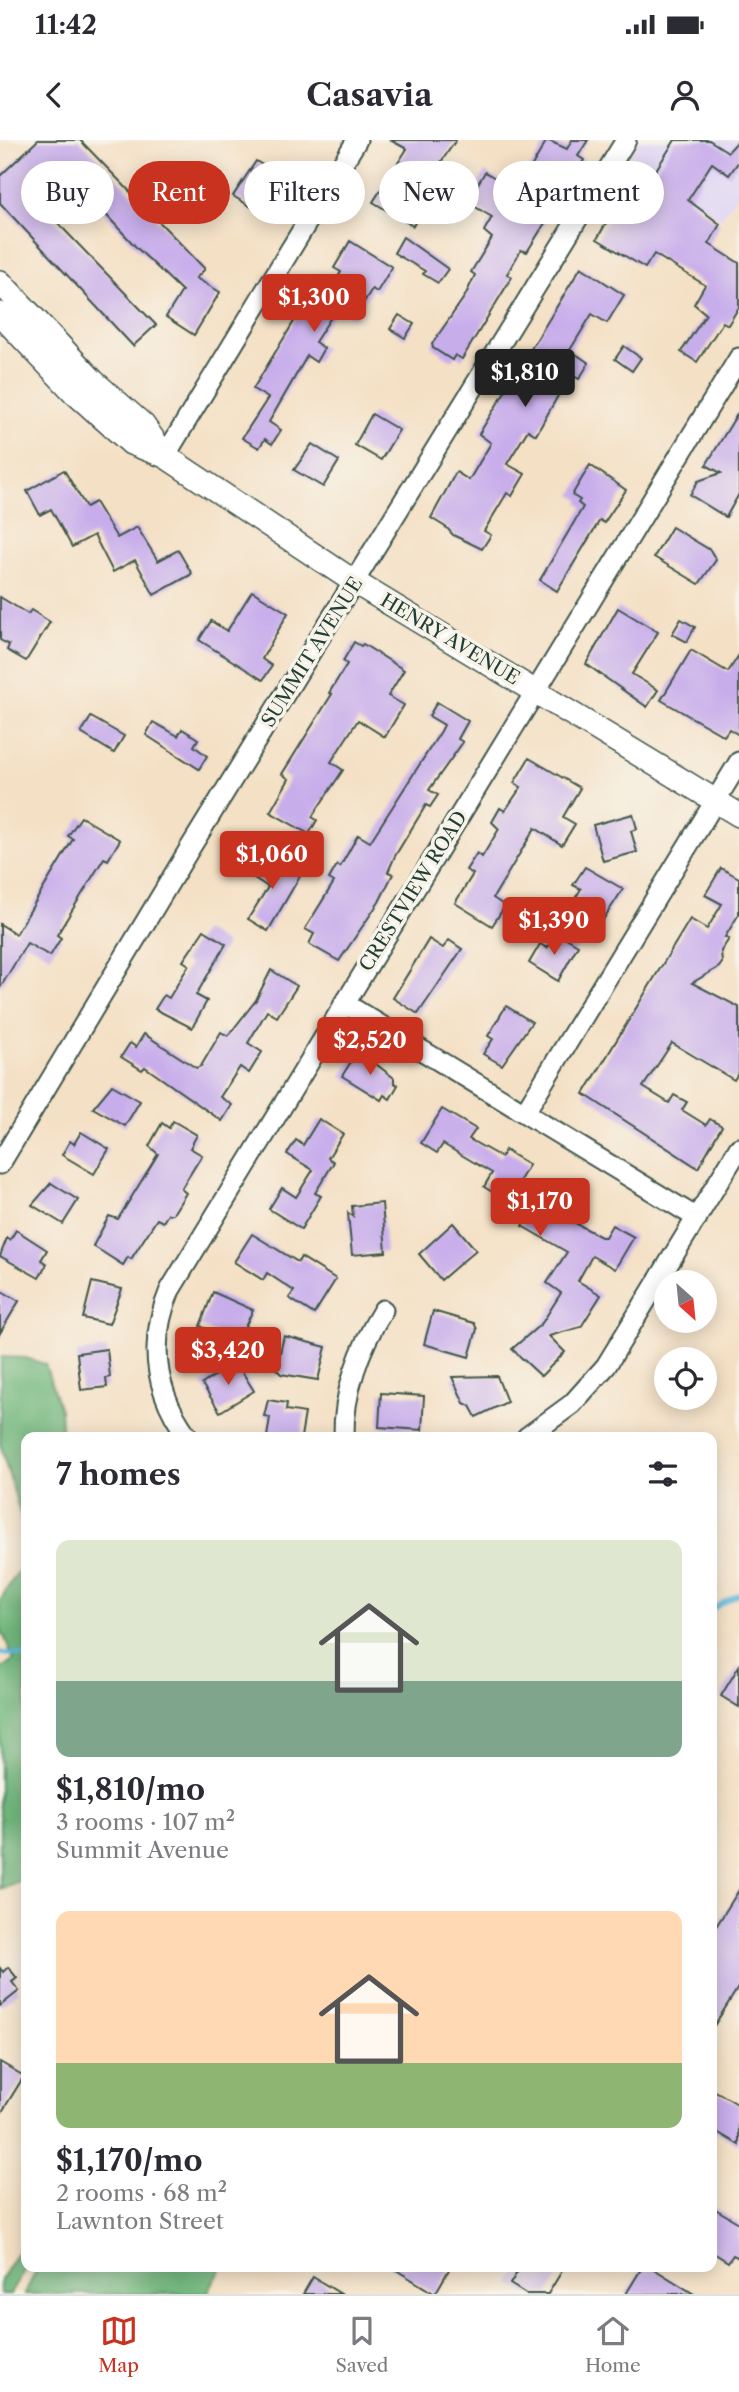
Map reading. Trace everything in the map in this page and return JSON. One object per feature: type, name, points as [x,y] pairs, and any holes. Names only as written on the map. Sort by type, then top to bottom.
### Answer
[{"type":"main road","name":"HENRY AVENUE","points":[[0,282],[93,381],[143,425],[165,456]]},
{"type":"main road","name":"HENRY AVENUE","points":[[0,314],[58,376],[131,443],[165,456],[246,513],[356,583],[739,815]]},
{"type":"street","points":[[165,456],[357,140]]},
{"type":"street","name":"SUMMIT AVENUE","points":[[3,1153],[626,140]]},
{"type":"street","name":"CRESTVIEW ROAD","points":[[184,1432],[160,1384],[156,1343],[163,1306],[178,1274],[739,358]]},
{"type":"street","points":[[525,1112],[739,762]]},
{"type":"street","points":[[344,1003],[697,1218]]},
{"type":"street","points":[[534,1432],[559,1415],[594,1382],[739,1148]]},
{"type":"street","points":[[344,1432],[345,1412],[355,1370],[365,1343],[383,1310]]},
{"type":"shaded area","points":[[639,140],[739,140],[739,192],[721,219],[664,183],[664,161],[627,159]]},
{"type":"green space","points":[[1,1357],[26,1358],[45,1364],[60,1410],[62,1432],[21,1432],[21,1517],[0,1444]]},
{"type":"green space","points":[[21,1567],[21,1880],[0,1889],[0,1670],[14,1659],[0,1627],[0,1600]]},
{"type":"green space","points":[[21,2246],[21,2272],[23,2272],[10,2294],[0,2294],[0,2280]]},
{"type":"green space","points":[[36,2272],[220,2272],[207,2294],[24,2294]]},
{"type":"building","points":[[38,140],[80,140],[100,161],[21,161],[21,224],[59,224],[156,325],[133,346],[0,203],[0,176]]},
{"type":"building","points":[[390,140],[456,140],[442,161],[399,161],[407,149]]},
{"type":"building","points":[[547,140],[567,149],[572,140],[588,140],[578,156],[583,161],[535,161]]},
{"type":"building","points":[[675,140],[709,140],[728,152],[739,140],[739,161],[729,175],[712,163],[688,200],[720,224],[709,244],[739,263],[739,307],[728,325],[723,322],[697,362],[681,352],[706,314],[694,304],[705,285],[654,254],[645,268],[597,239],[606,224],[664,224],[664,161],[662,161]]},
{"type":"building","points":[[485,172],[493,177],[493,224],[544,224],[527,252],[521,250],[507,274],[512,277],[462,359],[455,355],[452,360],[433,348],[432,344],[465,296],[475,275],[471,272],[492,238],[484,231],[492,217],[479,209],[479,182]]},
{"type":"building","points":[[114,175],[128,190],[128,224],[161,224],[205,269],[196,278],[220,292],[194,335],[166,317],[182,291],[114,223]]},
{"type":"building","points":[[244,179],[244,203],[233,196]]},
{"type":"building","points":[[379,193],[379,206],[373,202]]},
{"type":"building","points":[[403,237],[448,269],[438,283],[423,274],[425,271],[394,253]]},
{"type":"building","points":[[350,241],[392,267],[377,292],[372,289],[354,318],[337,308],[315,342],[324,348],[316,362],[307,356],[269,422],[281,430],[272,444],[265,439],[259,448],[242,438],[268,398],[253,389],[301,310],[312,318],[341,272],[334,268]]},
{"type":"building","points":[[581,267],[624,295],[607,323],[592,314],[570,350],[589,363],[579,379],[570,374],[536,435],[528,430],[507,464],[525,474],[512,496],[507,493],[484,531],[491,535],[482,549],[453,535],[431,518],[456,472],[469,480],[491,443],[479,434]]},
{"type":"building","points":[[399,315],[414,324],[405,338],[390,329]]},
{"type":"building","points":[[624,346],[641,358],[632,371],[615,359]]},
{"type":"building","points":[[739,411],[739,494],[726,517],[690,495],[698,481],[721,473],[706,465]]},
{"type":"building","points":[[372,414],[399,430],[381,460],[355,445]]},
{"type":"building","points":[[312,444],[339,461],[323,487],[294,470]]},
{"type":"building","points":[[590,465],[626,490],[604,523],[600,520],[557,591],[540,580],[583,507],[578,503],[580,500],[572,495]]},
{"type":"building","points":[[64,470],[86,507],[95,502],[117,538],[137,527],[158,561],[178,550],[192,574],[154,595],[135,560],[113,572],[94,535],[72,547],[51,509],[40,515],[27,491]]},
{"type":"building","points":[[672,527],[710,550],[716,560],[699,584],[654,557]]},
{"type":"building","points":[[252,591],[288,613],[262,659],[272,666],[263,680],[199,640],[211,621],[227,631]]},
{"type":"building","points":[[0,597],[28,614],[31,610],[50,622],[26,661],[7,650],[9,645],[0,640]]},
{"type":"building","points":[[618,608],[658,632],[632,674],[658,690],[647,707],[586,664]]},
{"type":"building","points":[[681,619],[695,627],[687,642],[672,634]]},
{"type":"building","points":[[354,642],[361,646],[363,644],[404,670],[388,696],[404,705],[385,737],[358,720],[331,762],[343,770],[312,817],[317,820],[309,834],[270,812],[289,779],[282,774],[332,694],[329,693],[347,664],[343,661]]},
{"type":"building","points":[[691,650],[728,672],[739,655],[739,735],[729,729],[724,736],[661,700]]},
{"type":"building","points":[[437,702],[468,721],[458,739],[463,742],[429,790],[438,795],[430,807],[426,805],[395,856],[388,872],[393,874],[379,902],[339,961],[309,944],[314,934],[305,929],[334,882],[329,879],[337,865],[340,867],[358,835],[370,842],[441,731],[444,725],[429,716]]},
{"type":"building","points":[[91,717],[124,736],[114,753],[81,733]]},
{"type":"building","points":[[153,722],[178,736],[182,729],[198,739],[194,746],[207,756],[199,769],[146,735]]},
{"type":"building","points":[[529,758],[580,788],[563,817],[575,824],[562,845],[535,828],[493,898],[505,906],[492,926],[455,903],[473,874],[466,870],[477,853],[482,857],[499,829],[492,822],[500,808],[505,811],[521,787],[514,783]]},
{"type":"building","points":[[633,814],[637,829],[631,831],[637,852],[603,861],[593,825]]},
{"type":"building","points":[[81,817],[120,840],[108,860],[104,858],[57,935],[61,938],[50,956],[27,943],[0,988],[0,924],[16,934],[73,839],[68,836]]},
{"type":"building","points":[[265,854],[300,876],[268,931],[248,919],[268,887],[251,876]]},
{"type":"building","points":[[585,867],[623,889],[601,923],[571,905],[581,889],[573,885]]},
{"type":"building","points":[[721,868],[739,878],[739,914],[725,937],[729,939],[721,951],[722,963],[692,983],[739,1007],[739,1072],[734,1080],[672,1043],[643,1087],[669,1103],[674,1095],[687,1102],[682,1110],[706,1125],[710,1119],[722,1126],[698,1168],[584,1094],[690,919],[707,929],[722,904],[705,895]]},
{"type":"building","points":[[204,930],[226,944],[196,995],[207,1001],[192,1028],[155,1009],[164,995],[169,998],[189,965],[183,961]]},
{"type":"building","points":[[559,934],[578,945],[558,981],[529,963],[540,944],[547,948]]},
{"type":"building","points":[[429,939],[443,948],[449,940],[462,949],[418,1014],[393,998]]},
{"type":"building","points":[[271,970],[297,986],[277,1017],[267,1011],[248,1043],[262,1052],[249,1073],[240,1067],[220,1097],[232,1105],[222,1121],[145,1067],[142,1070],[121,1057],[130,1043],[136,1047],[144,1034],[196,1068],[201,1066],[221,1032],[228,1036],[256,1000]]},
{"type":"building","points":[[506,1006],[532,1022],[502,1065],[483,1054],[493,1039],[488,1036]]},
{"type":"building","points":[[356,1054],[362,1058],[364,1055],[394,1078],[394,1083],[398,1085],[390,1099],[384,1095],[381,1100],[342,1076]]},
{"type":"building","points":[[112,1085],[140,1101],[125,1126],[93,1108]]},
{"type":"building","points":[[442,1109],[476,1129],[469,1139],[501,1157],[505,1150],[529,1165],[516,1187],[549,1206],[558,1192],[579,1205],[570,1220],[601,1237],[605,1237],[612,1225],[634,1237],[615,1269],[592,1256],[578,1281],[601,1295],[581,1327],[549,1336],[565,1352],[541,1376],[512,1349],[542,1323],[561,1293],[547,1283],[567,1252],[522,1226],[529,1214],[484,1187],[492,1173],[443,1144],[437,1153],[421,1143]]},
{"type":"building","points":[[319,1119],[343,1134],[328,1158],[334,1162],[315,1193],[321,1196],[301,1229],[269,1209],[282,1188],[296,1197],[313,1170],[287,1154],[296,1140],[303,1145]]},
{"type":"building","points":[[173,1121],[197,1135],[190,1148],[202,1155],[181,1189],[186,1193],[173,1214],[168,1214],[163,1222],[157,1219],[131,1259],[128,1257],[123,1265],[93,1246],[109,1216],[118,1219],[158,1154],[149,1146],[162,1123],[169,1128]]},
{"type":"building","points":[[81,1132],[109,1149],[94,1174],[62,1155],[70,1141],[74,1144]]},
{"type":"building","points":[[51,1183],[78,1200],[63,1224],[32,1205]]},
{"type":"building","points":[[382,1203],[386,1252],[352,1255],[348,1213],[353,1216],[352,1206]]},
{"type":"building","points":[[453,1223],[476,1250],[441,1280],[419,1254]]},
{"type":"building","points":[[16,1230],[47,1250],[41,1260],[47,1264],[39,1278],[0,1256],[7,1238],[10,1240]]},
{"type":"building","points":[[252,1234],[298,1262],[301,1257],[336,1279],[314,1314],[289,1298],[294,1291],[267,1273],[263,1280],[234,1262]]},
{"type":"building","points":[[92,1282],[122,1289],[109,1324],[83,1318]]},
{"type":"building","points":[[0,1290],[19,1301],[0,1333]]},
{"type":"building","points":[[213,1292],[253,1310],[237,1344],[200,1326]]},
{"type":"building","points":[[433,1311],[474,1323],[477,1329],[469,1357],[424,1344]]},
{"type":"building","points":[[284,1336],[326,1347],[318,1380],[281,1374],[276,1369]]},
{"type":"building","points":[[107,1349],[110,1377],[106,1378],[107,1387],[81,1390],[77,1353]]},
{"type":"building","points":[[236,1362],[254,1391],[220,1412],[202,1384]]},
{"type":"building","points":[[497,1376],[507,1402],[476,1417],[470,1406],[464,1403],[452,1377]]},
{"type":"building","points":[[381,1393],[424,1396],[422,1430],[379,1427]]},
{"type":"building","points":[[268,1400],[287,1403],[286,1410],[305,1413],[302,1432],[268,1432],[270,1417],[264,1416]]},
{"type":"building","points":[[739,1666],[739,1707],[721,1696]]},
{"type":"building","points":[[739,1890],[739,1986],[717,2021],[717,1925]]},
{"type":"building","points":[[8,1967],[17,1978],[12,1982],[19,1991],[0,2006],[0,1968],[3,1972]]},
{"type":"building","points":[[0,2062],[21,2074],[21,2081],[0,2115]]},
{"type":"building","points":[[717,2092],[739,2105],[739,2145],[717,2132]]},
{"type":"building","points":[[717,2210],[739,2223],[739,2258],[733,2255],[728,2262],[717,2255]]},
{"type":"building","points":[[400,2272],[448,2272],[435,2294]]},
{"type":"building","points":[[517,2272],[561,2272],[548,2294],[526,2294],[510,2284]]},
{"type":"building","points":[[639,2272],[659,2272],[694,2294],[626,2294]]},
{"type":"building","points":[[313,2277],[341,2294],[303,2294]]},
{"type":"waterway","points":[[717,1606],[739,1594]]},
{"type":"waterway","points":[[0,1653],[21,1655]]}]
